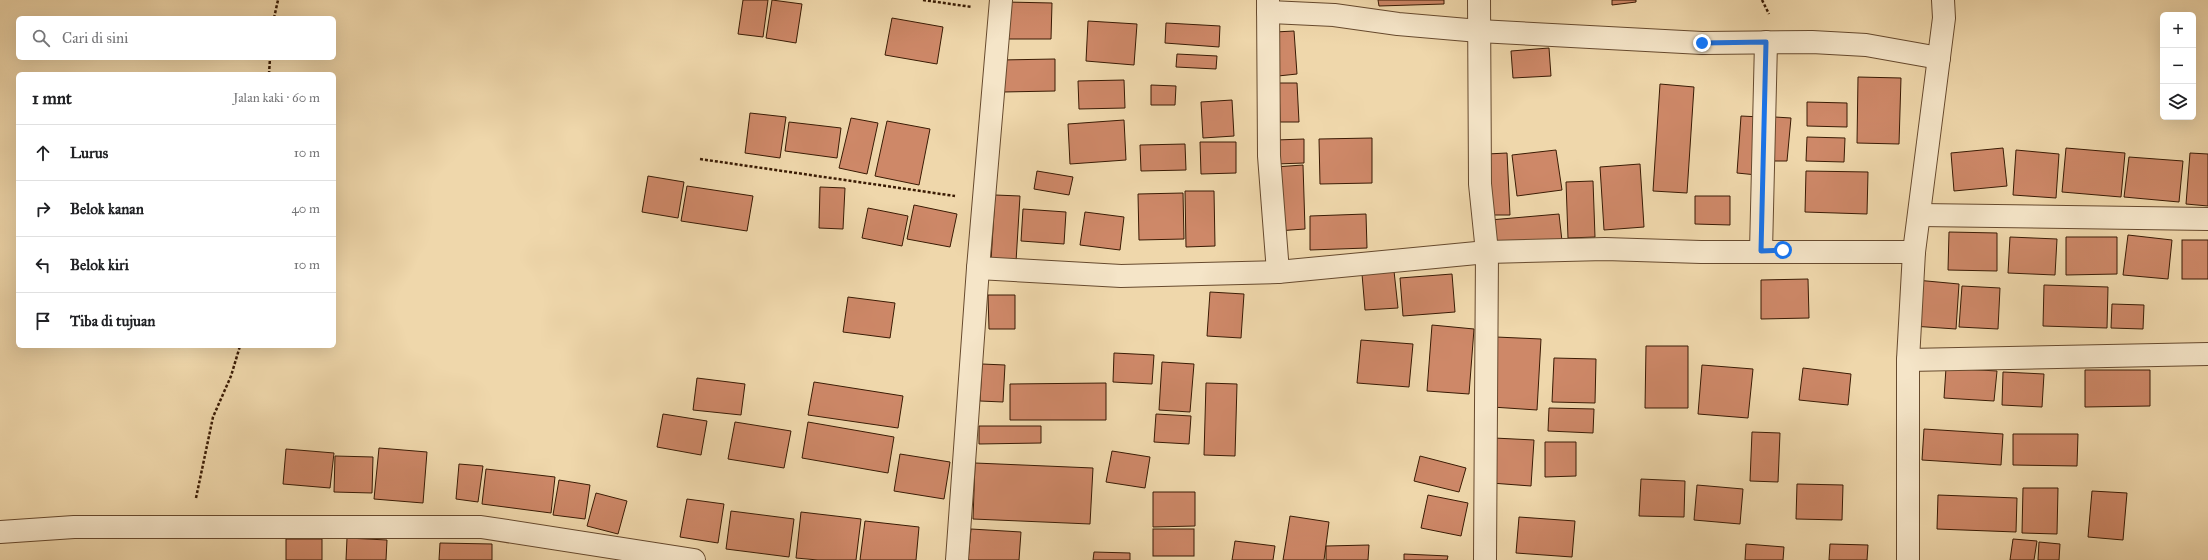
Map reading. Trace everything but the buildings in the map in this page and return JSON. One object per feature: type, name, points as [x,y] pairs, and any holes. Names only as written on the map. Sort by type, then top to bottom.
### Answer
[{"type":"street","points":[[1479,0],[1480,184],[1487,252],[1485,560]]},
{"type":"street","points":[[1908,560],[1908,360],[1914,252],[1944,18],[1943,0]]},
{"type":"street","points":[[957,560],[978,268],[1001,6]]},
{"type":"street","points":[[1278,272],[1270,156],[1268,6],[1398,24],[1479,31],[1702,43],[1812,42],[1866,45],[1939,58]]},
{"type":"street","points":[[1761,251],[1766,42]]},
{"type":"street","points":[[1920,214],[2208,219]]},
{"type":"street","points":[[978,268],[1121,276],[1278,272],[1487,252],[1605,249],[1701,252],[1914,252]]},
{"type":"street","points":[[1908,360],[2208,354]]},
{"type":"street","points":[[0,532],[74,527],[481,527],[694,560]]},
{"type":"path","points":[[274,16],[278,0]]},
{"type":"path","points":[[923,0],[1001,6]]},
{"type":"path","points":[[269,72],[270,60]]},
{"type":"path","points":[[700,159],[985,200]]},
{"type":"path","points":[[190,526],[213,417],[232,376],[239,348]]},
{"type":"route","points":[[1702,43],[1766,42],[1761,251],[1783,250]]}]
